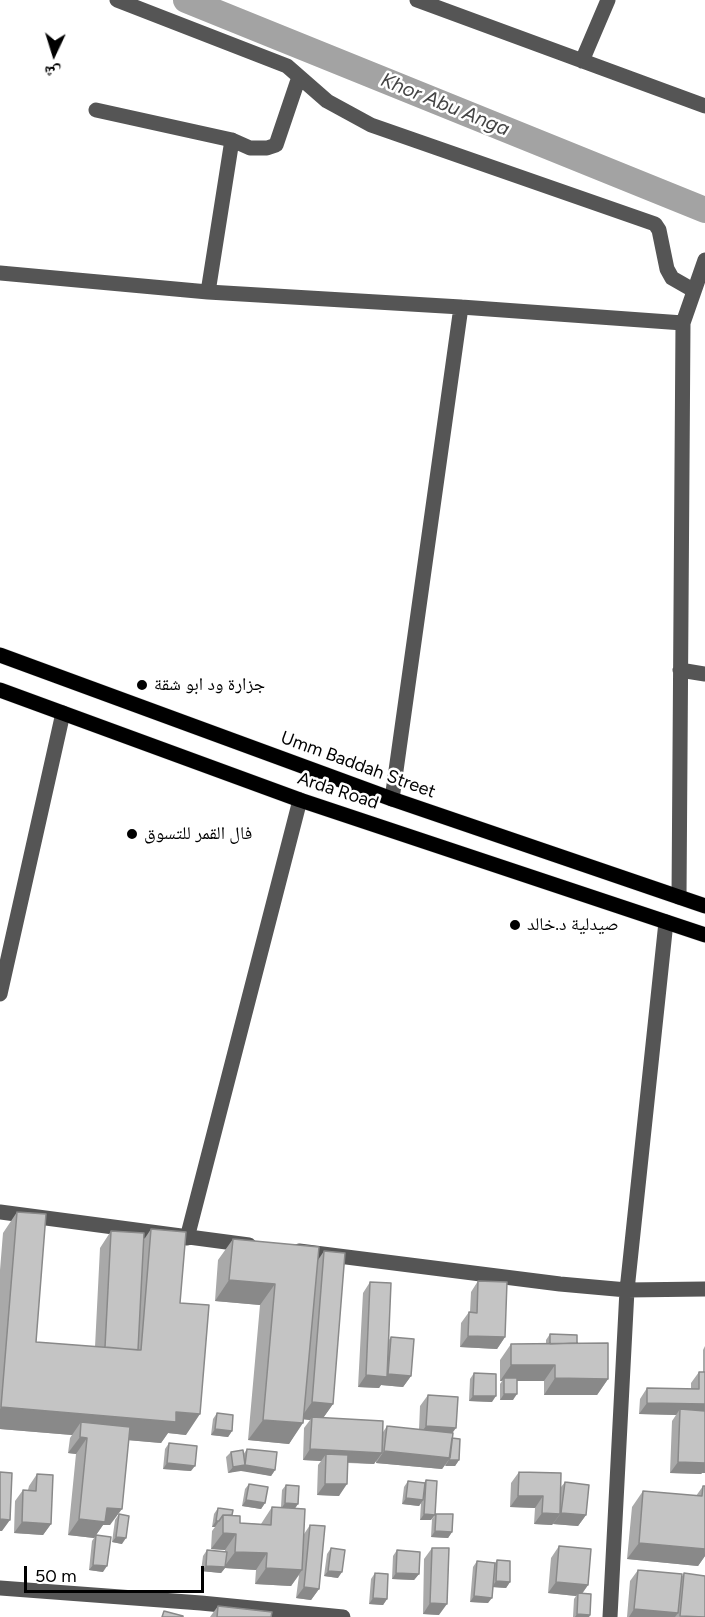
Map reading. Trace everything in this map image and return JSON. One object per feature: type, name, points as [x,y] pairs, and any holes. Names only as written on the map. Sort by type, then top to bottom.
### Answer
[{"type":"main road","name":"Umm Baddah Street","points":[[0,655],[392,798],[705,906]]},
{"type":"main road","name":"Arda Road","points":[[0,690],[300,800],[666,922]]},
{"type":"main road","points":[[553,884],[561,857]]},
{"type":"main road","points":[[666,922],[705,935]]},
{"type":"street","points":[[117,0],[287,66],[327,101],[371,125],[655,224],[659,230],[667,270],[672,278],[693,290]]},
{"type":"street","points":[[417,0],[705,106]]},
{"type":"street","points":[[582,61],[608,0]]},
{"type":"street","points":[[96,110],[232,140],[250,148],[267,148],[276,145],[299,77]]},
{"type":"street","points":[[208,292],[232,140]]},
{"type":"street","points":[[679,897],[683,323],[693,290],[704,268]]},
{"type":"street","points":[[0,273],[208,292],[683,323]]},
{"type":"street","points":[[392,798],[461,307]]},
{"type":"street","points":[[680,670],[705,675]]},
{"type":"street","points":[[0,994],[63,713]]},
{"type":"street","points":[[187,1238],[300,800]]},
{"type":"street","points":[[610,1617],[627,1290],[666,922]]},
{"type":"street","points":[[0,1212],[265,1247]]},
{"type":"street","points":[[288,1250],[451,1272],[627,1290],[705,1289]]},
{"type":"street","points":[[0,1588],[200,1610],[344,1617]]},
{"type":"building","points":[[17,1212],[46,1214],[36,1342],[141,1350],[151,1229],[186,1232],[180,1303],[209,1305],[200,1414],[176,1412],[176,1422],[1,1407]]},
{"type":"building","points":[[111,1231],[144,1233],[138,1350],[105,1347]]},
{"type":"building","points":[[233,1239],[319,1247],[303,1423],[263,1420],[275,1284],[229,1280]]},
{"type":"building","points":[[324,1251],[345,1253],[333,1404],[312,1402]]},
{"type":"building","points":[[478,1281],[507,1282],[505,1337],[468,1336],[469,1312],[477,1313]]},
{"type":"building","points":[[370,1282],[391,1283],[387,1377],[366,1375]]},
{"type":"building","points":[[550,1334],[577,1335],[577,1343],[550,1344]]},
{"type":"building","points":[[391,1337],[414,1339],[411,1376],[388,1374]]},
{"type":"building","points":[[608,1343],[608,1379],[555,1378],[555,1365],[511,1365],[511,1344]]},
{"type":"building","points":[[699,1372],[705,1372],[705,1404],[647,1403],[647,1388],[699,1389]]},
{"type":"building","points":[[474,1373],[496,1374],[496,1396],[473,1396]]},
{"type":"building","points":[[504,1378],[517,1378],[517,1394],[504,1394]]},
{"type":"building","points":[[428,1395],[458,1397],[456,1428],[426,1426]]},
{"type":"building","points":[[680,1409],[705,1411],[705,1463],[678,1462]]},
{"type":"building","points":[[217,1413],[233,1415],[232,1431],[215,1429]]},
{"type":"building","points":[[312,1417],[383,1421],[382,1453],[310,1449]]},
{"type":"building","points":[[81,1422],[130,1427],[122,1509],[107,1508],[105,1522],[79,1519],[87,1438],[80,1437]]},
{"type":"building","points":[[387,1426],[453,1433],[450,1458],[384,1451]]},
{"type":"building","points":[[452,1438],[460,1439],[459,1460],[449,1460]]},
{"type":"building","points":[[169,1443],[197,1446],[195,1466],[167,1463]]},
{"type":"building","points":[[247,1449],[277,1452],[275,1470],[245,1465]]},
{"type":"building","points":[[243,1450],[245,1465],[233,1467],[231,1452]]},
{"type":"building","points":[[326,1454],[348,1455],[347,1484],[325,1484]]},
{"type":"building","points":[[0,1472],[12,1473],[10,1520],[0,1519]]},
{"type":"building","points":[[519,1472],[561,1473],[560,1514],[542,1513],[543,1496],[518,1496]]},
{"type":"building","points":[[37,1474],[53,1475],[51,1524],[22,1522],[23,1490],[36,1491]]},
{"type":"building","points":[[426,1480],[437,1481],[435,1515],[424,1514]]},
{"type":"building","points":[[408,1481],[425,1483],[423,1500],[406,1498]]},
{"type":"building","points":[[565,1482],[589,1485],[586,1515],[561,1513]]},
{"type":"building","points":[[249,1484],[268,1487],[265,1503],[246,1500]]},
{"type":"building","points":[[286,1485],[299,1486],[298,1504],[285,1503]]},
{"type":"building","points":[[703,1486],[705,1486],[705,1549],[639,1543],[643,1491],[702,1496]]},
{"type":"building","points":[[272,1507],[305,1509],[302,1570],[266,1568],[267,1553],[235,1552],[236,1534],[223,1533],[223,1515],[240,1516],[240,1523],[271,1525]]},
{"type":"building","points":[[218,1508],[233,1510],[232,1515],[223,1515],[219,1521],[216,1521]]},
{"type":"building","points":[[119,1514],[129,1516],[126,1538],[116,1537]]},
{"type":"building","points":[[436,1514],[453,1514],[452,1532],[435,1531]]},
{"type":"building","points":[[310,1525],[325,1526],[319,1589],[304,1587]]},
{"type":"building","points":[[96,1535],[111,1537],[107,1566],[93,1565]]},
{"type":"building","points":[[559,1546],[591,1549],[588,1585],[556,1582]]},
{"type":"building","points":[[331,1548],[345,1550],[342,1572],[328,1571]]},
{"type":"building","points":[[432,1548],[449,1548],[447,1604],[430,1603]]},
{"type":"building","points":[[207,1550],[227,1552],[225,1567],[206,1566]]},
{"type":"building","points":[[397,1550],[420,1552],[419,1574],[396,1573]]},
{"type":"building","points":[[497,1560],[510,1561],[510,1582],[496,1581]]},
{"type":"building","points":[[477,1561],[495,1563],[492,1598],[474,1596]]},
{"type":"building","points":[[638,1570],[682,1574],[678,1613],[634,1609]]},
{"type":"building","points":[[375,1573],[388,1574],[387,1599],[373,1598]]},
{"type":"building","points":[[684,1573],[705,1576],[705,1617],[680,1616]]},
{"type":"building","points":[[578,1593],[591,1594],[590,1615],[577,1614]]},
{"type":"building","points":[[218,1606],[272,1612],[271,1617],[217,1617]]},
{"type":"building","points":[[164,1611],[183,1616],[183,1617],[162,1617]]},
{"type":"waterway","name":"Khor Abu Anga","points":[[186,0],[705,210]]},
{"type":"place","name":"جزارة ود ابو شقة","points":[[142,685]]},
{"type":"place","name":"فال القمر للتسوق","points":[[132,834]]},
{"type":"place","name":"صيدلية د.خالد","points":[[515,925]]}]
